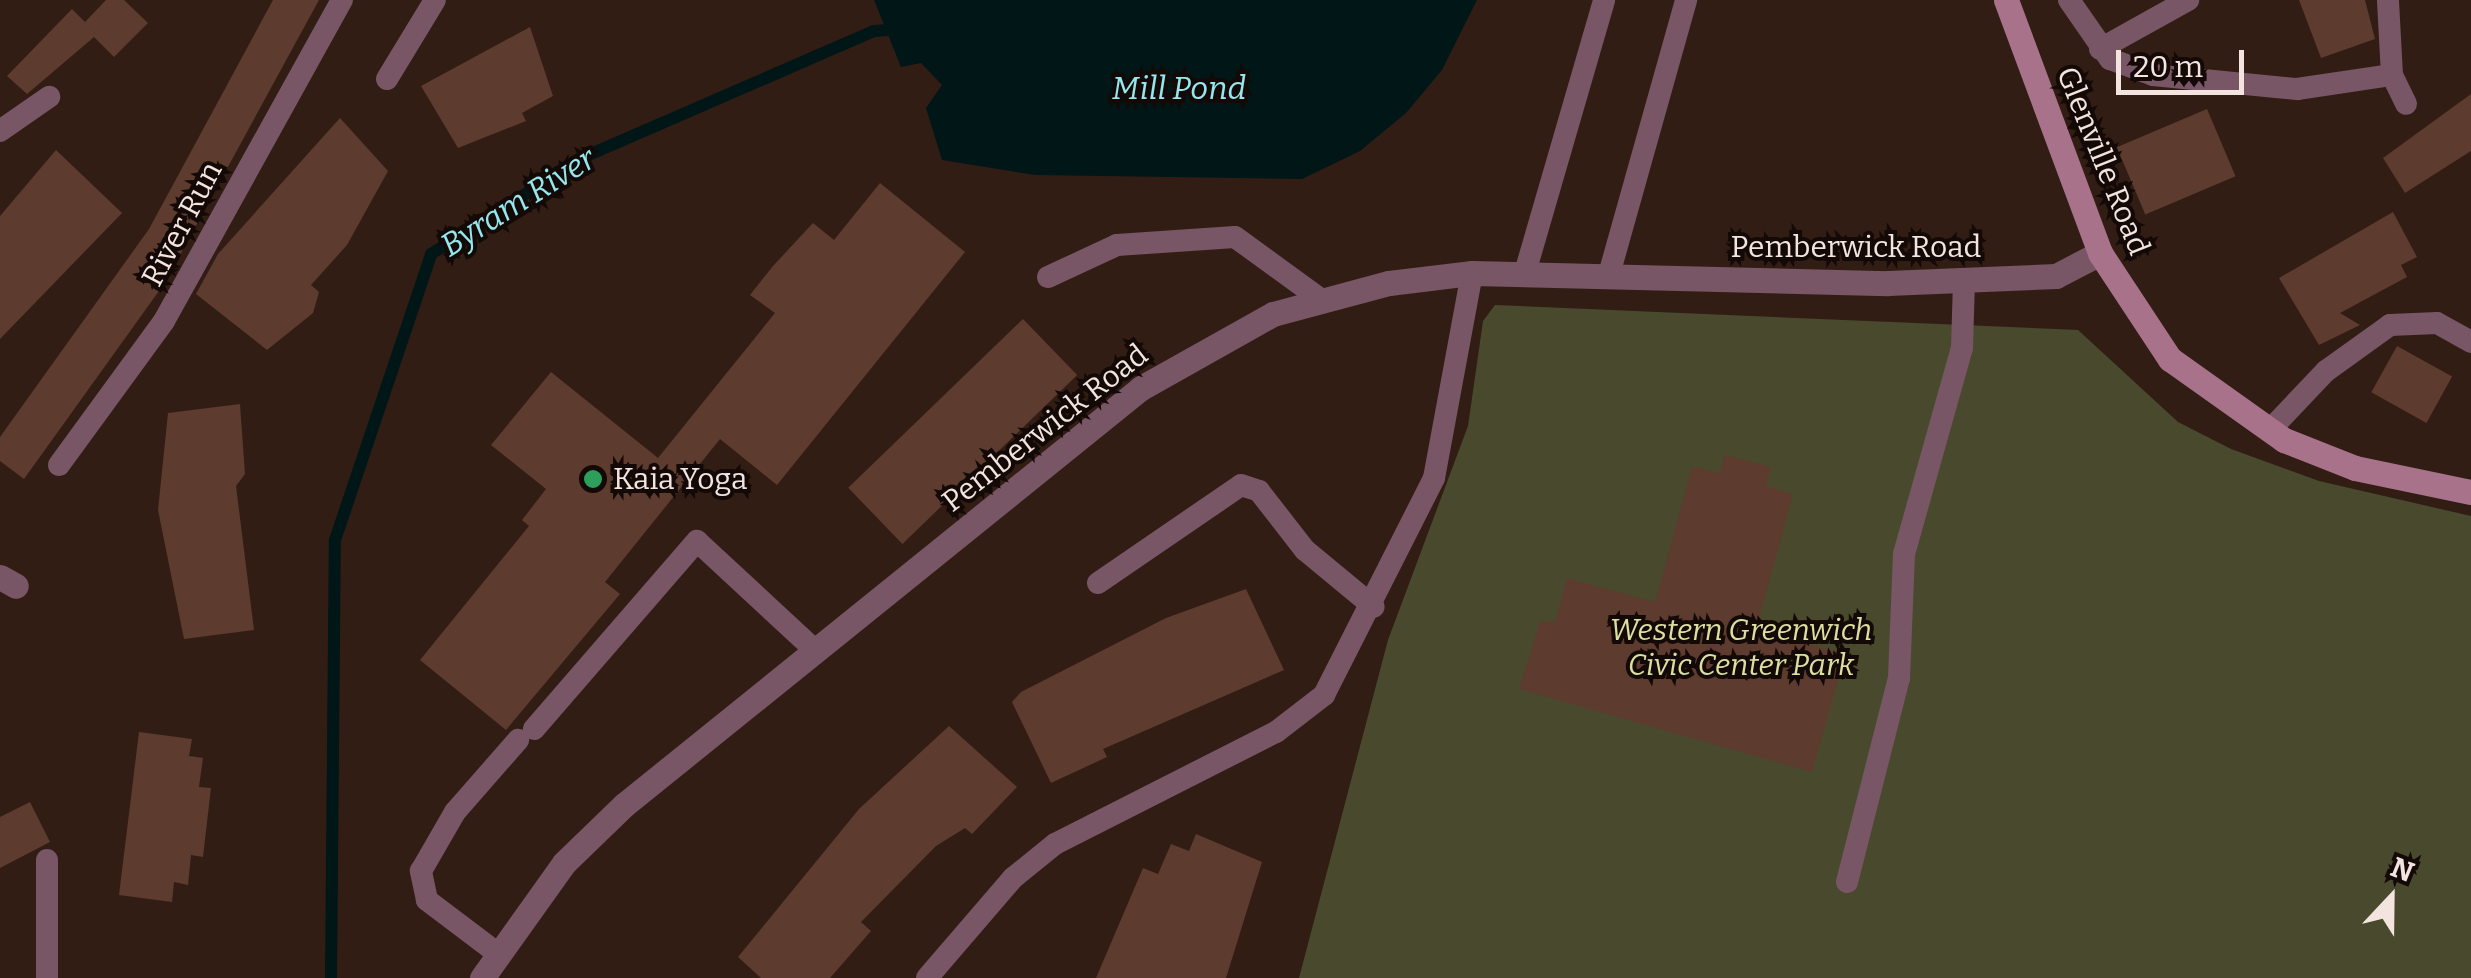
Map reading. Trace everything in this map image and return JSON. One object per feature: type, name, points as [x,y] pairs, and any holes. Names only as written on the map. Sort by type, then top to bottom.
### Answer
[{"type":"main road","name":"Glenville Road","points":[[2006,0],[2100,253],[2170,359],[2269,431],[2356,468],[2471,492]]},
{"type":"street","name":"Pemberwick Road","points":[[482,978],[564,862],[624,805],[1141,388],[1273,314],[1319,298],[1472,273],[1608,278],[1964,280],[2056,276],[2100,253]]},
{"type":"lane","name":"River Run","points":[[59,465],[164,321],[342,0]]},
{"type":"lane","points":[[388,79],[435,0]]},
{"type":"lane","points":[[1524,276],[1604,0]]},
{"type":"lane","points":[[1608,278],[1686,0]]},
{"type":"lane","points":[[2069,0],[2100,50],[2153,75],[2297,89],[2392,75]]},
{"type":"lane","points":[[2100,50],[2188,0]]},
{"type":"lane","points":[[2388,0],[2392,75],[2406,104]]},
{"type":"lane","points":[[0,131],[49,97]]},
{"type":"lane","points":[[1048,277],[1116,244],[1235,237],[1319,298]]},
{"type":"lane","points":[[927,978],[1013,878],[1055,844],[1276,732],[1324,695],[1374,607],[1434,478],[1472,273]]},
{"type":"lane","points":[[1847,882],[1899,678],[1904,554],[1962,348],[1964,280]]},
{"type":"lane","points":[[2269,431],[2326,372],[2390,325],[2437,322],[2471,342]]},
{"type":"lane","points":[[1098,583],[1241,485],[1260,491],[1305,550],[1374,607]]},
{"type":"lane","points":[[497,953],[427,900],[421,871],[455,812],[696,541],[817,652]]},
{"type":"lane","points":[[47,860],[47,978]]},
{"type":"green space","name":"Western Greenwich Civic Center Park","points":[[1495,305],[2078,330],[2178,422],[2231,449],[2319,481],[2471,516],[2471,978],[1299,978],[1388,640],[1468,426],[1483,321]]},
{"type":"water","name":"Mill Pond","points":[[874,0],[1477,0],[1442,70],[1406,113],[1360,151],[1302,179],[1035,175],[942,160],[926,108],[942,85],[921,63],[901,67]]},
{"type":"building","points":[[106,0],[124,0],[148,23],[114,57],[94,37],[27,94],[7,76],[72,9],[85,22]]},
{"type":"building","points":[[273,0],[319,0],[164,284],[24,479],[0,461],[0,437],[149,229]]},
{"type":"building","points":[[2299,0],[2365,0],[2375,39],[2321,58]]},
{"type":"building","points":[[530,27],[553,96],[522,113],[526,121],[458,148],[421,86]]},
{"type":"building","points":[[2471,94],[2471,151],[2405,193],[2383,158]]},
{"type":"building","points":[[2207,109],[2236,176],[2145,214],[2117,147]]},
{"type":"building","points":[[340,118],[388,171],[347,245],[311,285],[319,292],[313,313],[267,350],[196,294],[218,254]]},
{"type":"building","points":[[56,150],[122,213],[0,339],[0,216]]},
{"type":"building","points":[[880,183],[965,252],[777,485],[720,439],[605,582],[620,594],[506,730],[420,660],[529,526],[522,520],[546,489],[491,445],[551,372],[658,458],[775,313],[750,295],[773,266],[813,223],[834,240]]},
{"type":"building","points":[[2393,212],[2417,257],[2401,265],[2407,277],[2340,313],[2360,325],[2319,345],[2279,278]]},
{"type":"building","points":[[1023,319],[1077,375],[902,544],[848,488]]},
{"type":"building","points":[[2397,346],[2452,377],[2426,423],[2371,392]]},
{"type":"building","points":[[240,404],[245,474],[236,486],[254,630],[184,639],[158,510],[168,413]]},
{"type":"building","points":[[1725,455],[1771,467],[1766,486],[1793,494],[1756,630],[1845,654],[1812,772],[1519,689],[1540,621],[1555,622],[1567,578],[1655,602],[1692,466],[1720,473]]},
{"type":"building","points":[[1246,589],[1284,670],[1103,749],[1107,757],[1051,783],[1012,702],[1021,692],[1166,618]]},
{"type":"building","points":[[949,726],[1017,787],[972,834],[965,828],[936,846],[861,922],[871,931],[830,978],[761,978],[738,957],[859,809]]},
{"type":"building","points":[[139,732],[192,739],[189,756],[203,758],[199,787],[211,788],[203,857],[191,855],[188,885],[174,882],[172,902],[119,895]]},
{"type":"building","points":[[30,802],[50,842],[0,868],[0,817]]},
{"type":"building","points":[[1196,834],[1262,862],[1226,978],[1096,978],[1143,868],[1158,874],[1171,844],[1189,851]]},
{"type":"waterway","name":"Byram River","points":[[331,978],[335,540],[431,254],[584,157],[874,31],[902,29]]},
{"type":"place","name":"Kaia Yoga","points":[[593,479]]}]
